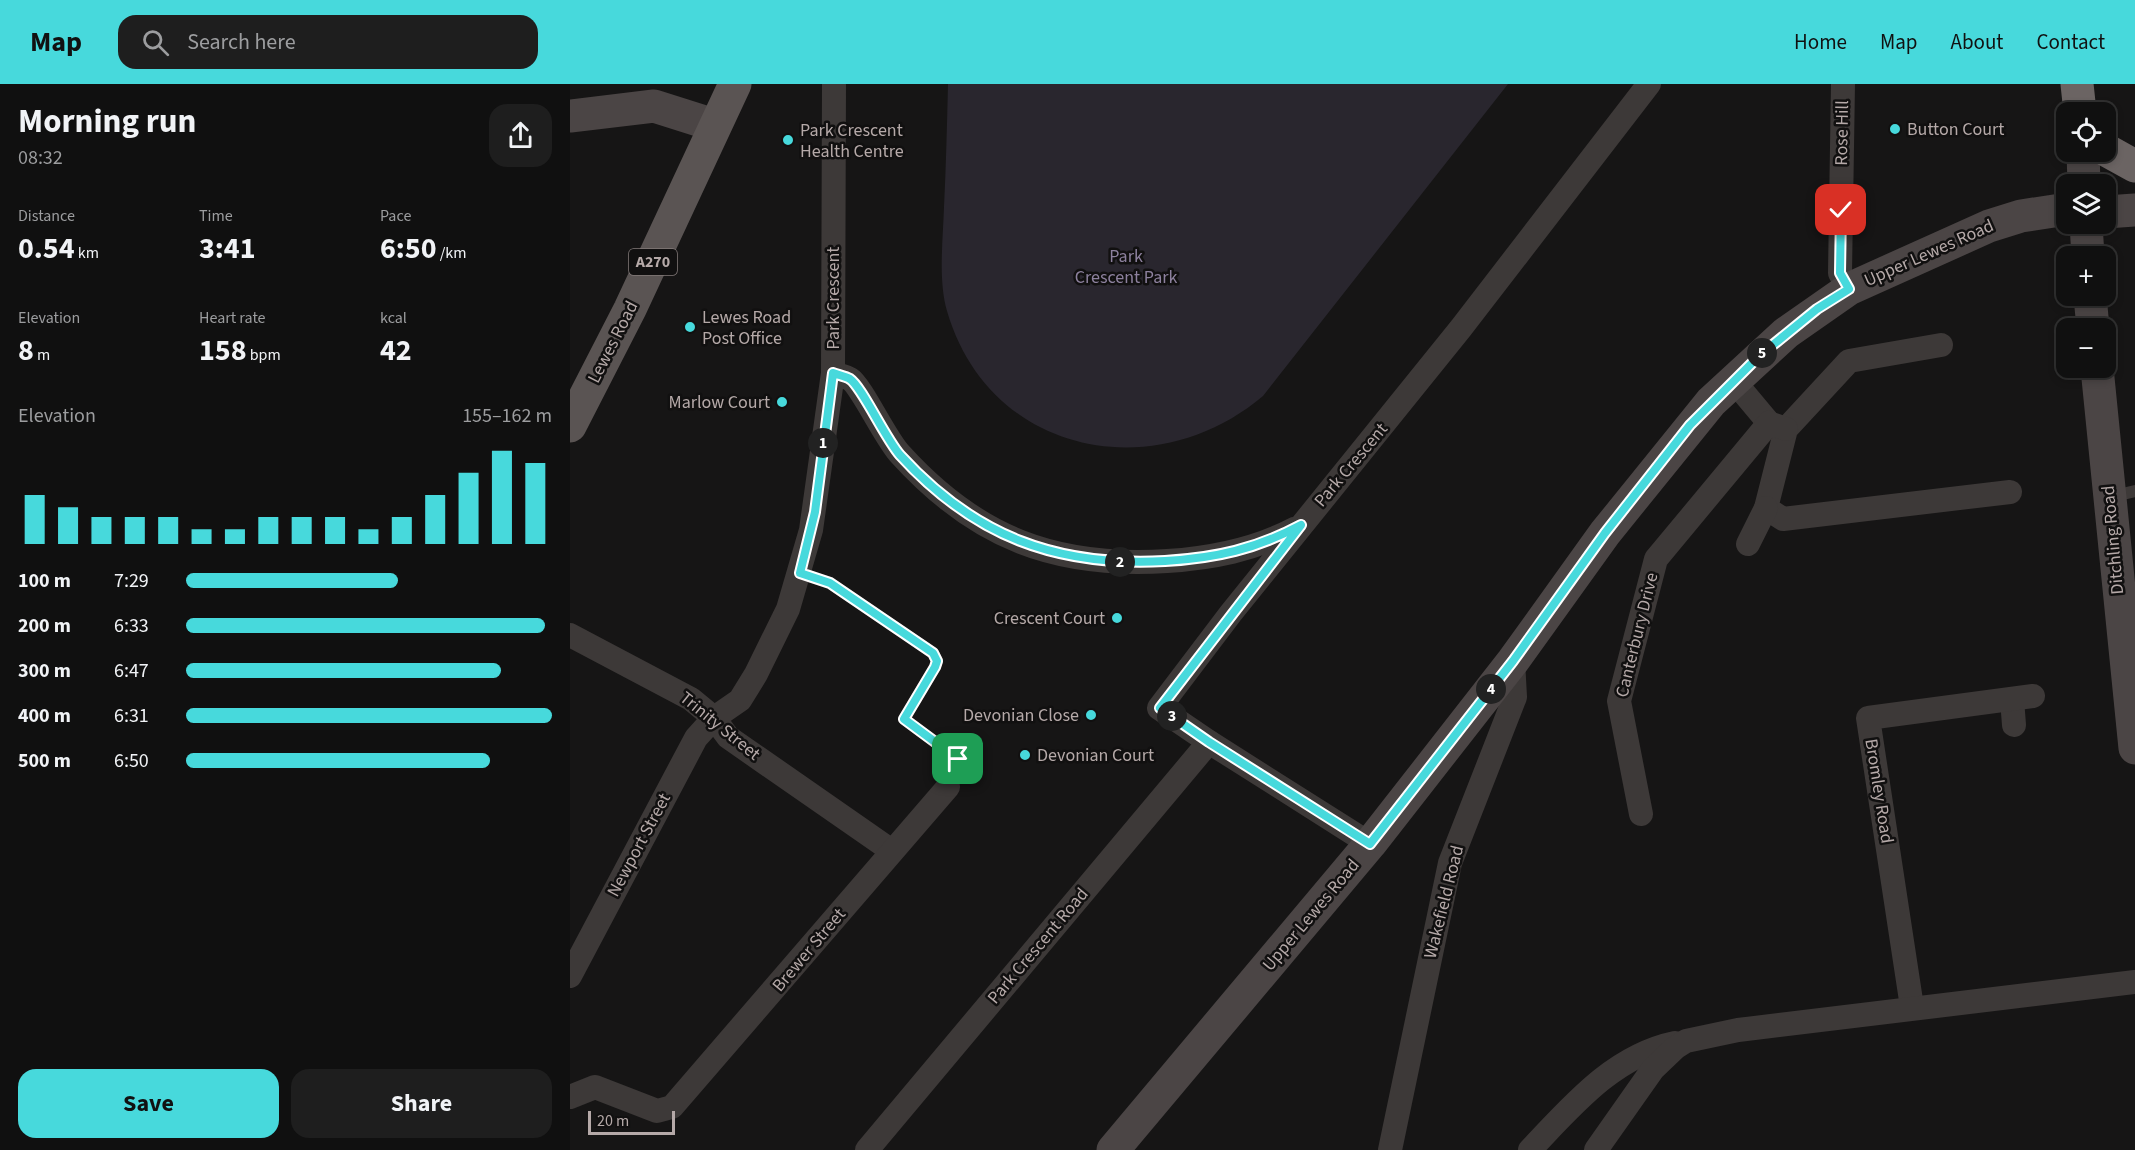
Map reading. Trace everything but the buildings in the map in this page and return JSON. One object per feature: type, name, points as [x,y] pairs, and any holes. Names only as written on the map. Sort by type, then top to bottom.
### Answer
[{"type":"highway","points":[[2077,84],[2079,102]]},
{"type":"highway","points":[[2116,156],[2135,166]]},
{"type":"main road","name":"A270","points":[[714,125],[735,84]]},
{"type":"main road","name":"Lewes Road","points":[[570,426],[640,288],[714,125]]},
{"type":"street","name":"Park Crescent","points":[[834,84],[833,373],[853,381],[893,446],[937,493],[976,520],[1018,542],[1062,555],[1136,562],[1188,559],[1247,550],[1301,525],[1440,356],[1649,84]]},
{"type":"street","name":"Rose Hill","points":[[1844,84],[1840,273],[1849,289]]},
{"type":"street","points":[[570,116],[654,106],[714,125]]},
{"type":"street","points":[[2116,211],[2135,210]]},
{"type":"street","name":"Upper Lewes Road","points":[[1113,1150],[1370,844],[1513,661],[1612,524],[1690,425],[1733,381],[1786,333],[1849,289],[1989,226],[2021,216],[2056,211]]},
{"type":"street","name":"Canterbury Drive","points":[[1641,814],[1619,701],[1656,559],[1777,426],[1849,361],[1941,345]]},
{"type":"street","name":"Newport Street","points":[[570,976],[696,738],[714,718],[734,706],[756,674],[788,609],[800,573],[815,512],[833,373]]},
{"type":"street","name":"Ditchling Road","points":[[2099,378],[2122,494],[2135,748]]},
{"type":"street","points":[[1733,381],[1777,426]]},
{"type":"street","name":"Canterbury Drive","points":[[1748,544],[1766,508],[1777,426]]},
{"type":"street","points":[[1766,508],[1783,519],[2010,492]]},
{"type":"street","points":[[1301,525],[1160,708],[1209,742],[1370,844]]},
{"type":"street","name":"Trinity Street","points":[[570,635],[691,699],[714,718],[728,737],[892,850]]},
{"type":"street","name":"Wakefield Road","points":[[1390,1150],[1450,863],[1515,697],[1513,661]]},
{"type":"street","name":"Bromley Road","points":[[1912,1007],[1868,718],[2022,698],[2014,724]]},
{"type":"street","name":"Park Crescent Road","points":[[867,1150],[1209,742]]},
{"type":"street","name":"Brewer Street","points":[[570,1097],[586,1089],[599,1087],[657,1111],[667,1110],[776,990],[892,850],[948,787]]},
{"type":"street","points":[[1530,1150],[1598,1082],[1644,1053],[1686,1041],[1738,1030],[1912,1007],[2135,982]]},
{"type":"street","points":[[1596,1150],[1653,1069],[1686,1041]]},
{"type":"lane","points":[[800,573],[830,583],[933,653],[937,661],[935,667],[904,719],[958,759]]},
{"type":"green space","name":"Park Crescent Park","points":[[948,84],[1508,84],[1263,396],[1220,425],[1174,442],[1126,448],[1080,442],[1037,425],[999,398],[968,360],[947,311],[943,286]]},
{"type":"place","name":"Button Court","points":[[1895,129]]},
{"type":"place","name":"Park Crescent Health Centre","points":[[788,140]]},
{"type":"place","name":"Lewes Road Post Office","points":[[690,327]]},
{"type":"place","name":"Marlow Court","points":[[782,402]]},
{"type":"place","name":"Crescent Court","points":[[1117,618]]},
{"type":"place","name":"Devonian Close","points":[[1091,715]]},
{"type":"place","name":"Devonian Court","points":[[1025,755]]},
{"type":"route","points":[[958,759],[904,719],[935,667],[937,661],[933,653],[830,583],[800,573],[815,512],[833,373],[853,381],[893,446],[937,493],[976,520],[1018,542],[1062,555],[1111,562],[1188,559],[1247,550],[1274,540],[1301,525],[1160,708],[1209,742],[1361,836],[1370,844],[1513,661],[1605,533],[1690,425],[1711,402],[1786,333],[1817,309],[1849,289],[1840,273],[1841,210]]}]
